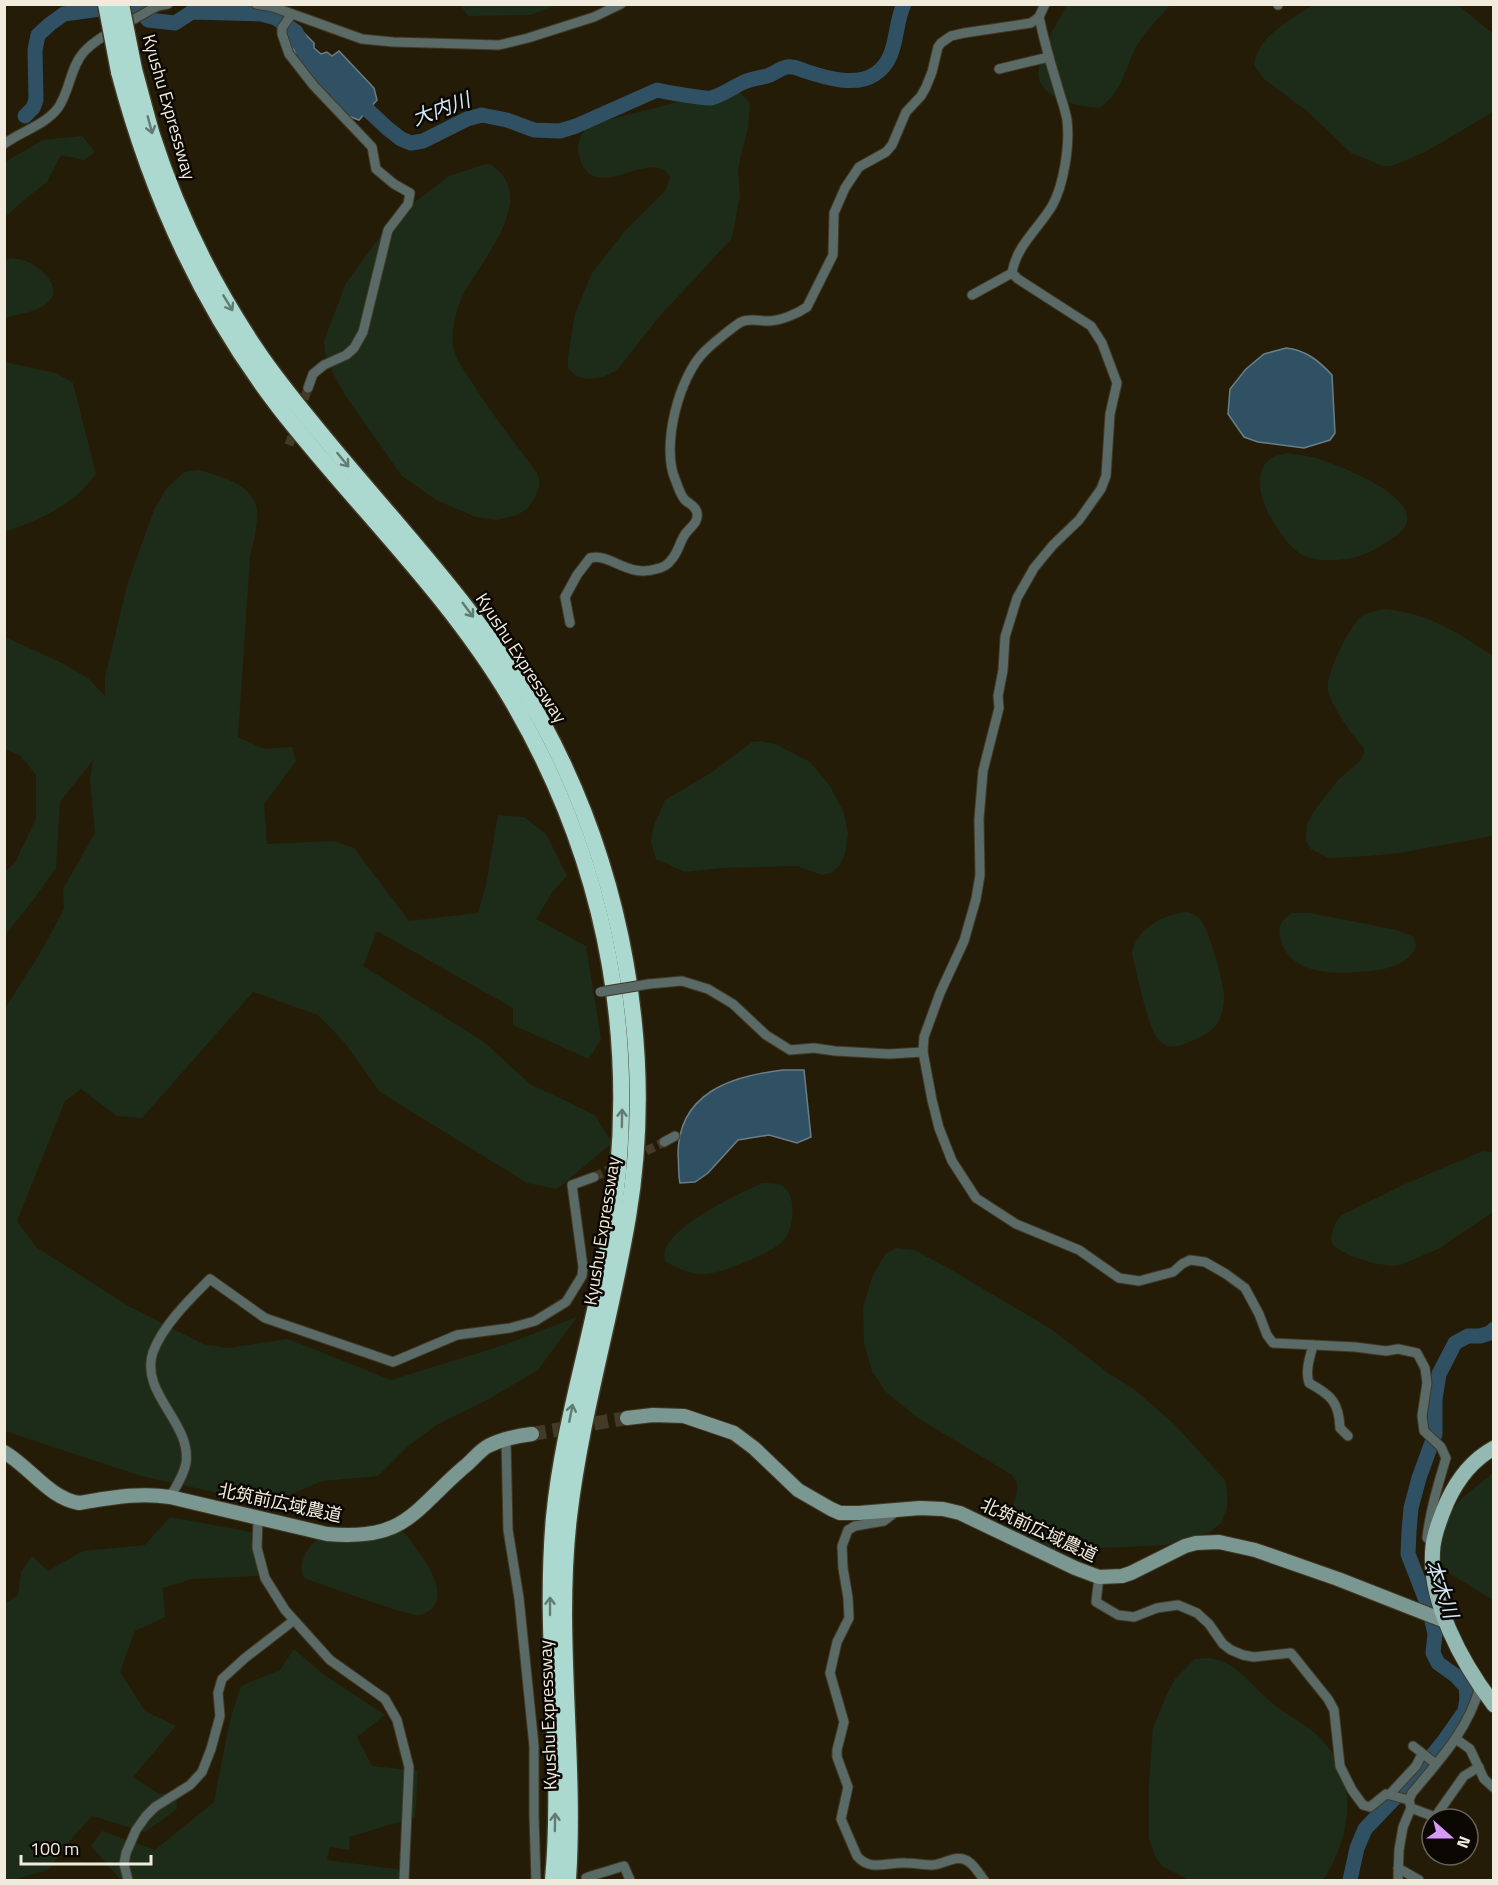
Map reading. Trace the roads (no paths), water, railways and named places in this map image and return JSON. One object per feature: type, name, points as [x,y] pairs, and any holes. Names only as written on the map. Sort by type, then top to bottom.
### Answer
[{"type":"highway","points":[[106,4],[127,70]]},
{"type":"highway","name":"Kyushu Expressway","points":[[121,4],[132,120],[161,202],[195,276],[221,323],[279,407],[442,600],[493,670],[549,769],[579,846],[599,913],[618,1008],[622,1061],[621,1139],[607,1253],[574,1397],[554,1515],[549,1600],[556,1794],[553,1881]]},
{"type":"highway","name":"Kyushu Expressway","points":[[127,70],[174,195],[209,270],[255,348],[290,396],[452,589],[519,684],[541,721],[564,766],[588,826],[603,869],[614,912],[632,1001],[637,1095],[636,1131],[629,1212],[609,1313],[590,1392],[569,1519],[565,1599],[570,1831],[568,1881]]},
{"type":"main road","points":[[1494,1448],[1471,1465],[1451,1492],[1433,1544],[1433,1573],[1439,1619],[1494,1705]]},
{"type":"street","points":[[4,144],[43,123],[58,108],[78,60],[85,51],[157,5],[168,4]]},
{"type":"street","points":[[256,4],[273,7],[362,39],[499,45],[594,16],[621,4]]},
{"type":"street","points":[[570,623],[565,597],[590,558],[598,557],[630,570],[639,571],[660,568],[676,555],[684,534],[695,524],[697,514],[681,495],[671,465],[671,441],[676,407],[689,372],[706,350],[741,322],[770,321],[807,307],[833,255],[834,213],[841,197],[859,167],[886,152],[892,145],[906,112],[926,87],[941,43],[951,36],[1031,23],[1039,17],[1045,4]]},
{"type":"street","points":[[291,15],[282,28],[289,54],[314,86],[372,147],[376,169],[410,194],[408,204],[388,230],[363,332],[354,348],[346,355],[324,365],[314,374],[308,388]]},
{"type":"street","points":[[1012,273],[1013,264],[1029,235],[1052,205],[1064,172],[1067,121],[1039,17]]},
{"type":"street","points":[[999,69],[1049,57]]},
{"type":"street","points":[[972,295],[1012,273]]},
{"type":"street","points":[[1012,273],[1091,326],[1102,343],[1117,383],[1110,414],[1106,476],[1101,489],[1079,520],[1053,545],[1034,568],[1017,598],[1005,637],[1003,670],[998,696],[999,708],[983,771],[979,819],[980,875],[976,899],[956,963],[940,993],[924,1037],[923,1052],[939,1128],[952,1161],[976,1198],[1016,1224],[1079,1250],[1119,1278],[1139,1281],[1173,1272],[1190,1260],[1205,1262],[1245,1288],[1273,1343],[1355,1347],[1386,1351],[1398,1349],[1418,1353],[1425,1368],[1427,1383],[1422,1416],[1424,1431],[1441,1447],[1446,1458],[1433,1501],[1429,1524],[1427,1538],[1433,1544]]},
{"type":"street","points":[[600,992],[681,981],[708,989],[733,1004],[766,1035],[790,1050],[814,1048],[890,1054],[923,1052]]},
{"type":"street","points":[[664,1142],[675,1136]]},
{"type":"street","points":[[170,1497],[180,1481],[186,1463],[184,1443],[150,1370],[153,1353],[160,1338],[184,1306],[210,1280],[265,1318],[393,1362],[458,1335],[510,1328],[535,1321],[566,1302],[582,1276],[583,1267],[572,1185],[594,1177]]},
{"type":"street","points":[[1313,1345],[1307,1376],[1309,1383],[1326,1392],[1334,1400],[1340,1419],[1340,1428],[1348,1436]]},
{"type":"street","name":"北筑前広域農道","points":[[627,1418],[653,1415],[684,1416],[734,1433],[754,1448],[798,1490],[840,1513],[920,1508],[943,1509],[960,1513],[1075,1568],[1099,1577],[1131,1574],[1185,1546],[1207,1541],[1219,1542],[1254,1550],[1439,1619]]},
{"type":"street","name":"北筑前広域農道","points":[[4,1452],[54,1492],[71,1502],[151,1494],[327,1534],[352,1536],[382,1532],[401,1524],[411,1518],[485,1447],[506,1438],[532,1434]]},
{"type":"street","points":[[506,1438],[508,1530],[519,1598],[534,1746],[536,1881]]},
{"type":"street","points":[[897,1510],[884,1521],[855,1526],[848,1530],[842,1546],[849,1618],[837,1642],[830,1673],[844,1722],[837,1756],[848,1787],[841,1819],[857,1856],[872,1866],[902,1863],[934,1865],[959,1858],[969,1861],[984,1881]]},
{"type":"street","points":[[258,1518],[257,1548],[265,1578],[293,1621],[330,1660],[385,1699],[397,1720],[409,1767],[404,1881]]},
{"type":"street","points":[[1099,1577],[1096,1602],[1118,1615],[1134,1617],[1157,1608],[1178,1605],[1197,1613],[1209,1624],[1223,1644],[1231,1650],[1254,1657],[1292,1653],[1334,1710],[1340,1766],[1352,1790],[1363,1805],[1370,1807],[1386,1794],[1390,1794],[1416,1766],[1422,1754]]},
{"type":"street","points":[[128,1881],[124,1864],[126,1852],[136,1830],[155,1808],[190,1785],[202,1772],[212,1749],[220,1716],[218,1694],[222,1679],[293,1621]]},
{"type":"street","points":[[1398,1881],[1399,1850],[1412,1793],[1456,1738],[1470,1716],[1480,1686]]},
{"type":"street","points":[[1456,1738],[1470,1749],[1484,1779],[1494,1788]]},
{"type":"street","points":[[1413,1746],[1436,1764]]},
{"type":"street","points":[[1390,1794],[1435,1817],[1464,1776],[1479,1767]]},
{"type":"street","points":[[586,1881],[586,1878],[591,1876],[624,1866],[630,1881]]},
{"type":"street","points":[[1398,1868],[1419,1881]]},
{"type":"water","points":[[298,27],[314,43],[314,48],[321,54],[327,52],[332,56],[339,51],[374,88],[377,100],[359,120],[345,115],[299,65],[294,50],[285,37],[293,34]]},
{"type":"water","points":[[1286,348],[1312,357],[1332,375],[1335,433],[1330,440],[1304,448],[1258,442],[1244,437],[1228,414],[1230,389],[1246,369],[1264,354]]},
{"type":"water","points":[[783,1070],[804,1070],[811,1137],[797,1143],[769,1135],[738,1140],[708,1173],[695,1182],[680,1183],[678,1155],[680,1134],[687,1116],[698,1102],[727,1083]]},
{"type":"waterway","name":"大内川","points":[[353,96],[387,128],[401,139],[411,143],[423,141],[467,119],[482,115],[507,120],[534,130],[560,131],[657,90],[711,98],[744,82],[767,76],[787,67],[841,80],[867,78],[883,68],[888,60],[904,4]]},
{"type":"waterway","name":"大内川","points":[[25,116],[33,108],[36,100],[35,50],[38,35],[64,14],[129,5],[141,10],[148,20],[175,23],[192,12],[261,14],[276,18],[296,32],[304,48]]},
{"type":"waterway","name":"本木川","points":[[1350,1880],[1357,1848],[1365,1829],[1414,1778],[1465,1711],[1466,1687],[1456,1676],[1438,1663],[1433,1653],[1435,1634],[1429,1608],[1408,1554],[1409,1531],[1411,1508],[1419,1478],[1435,1434],[1435,1399],[1439,1374],[1455,1343],[1468,1336],[1490,1333],[1494,1329]]},
{"type":"tunnel","points":[[300,412],[308,388]]},
{"type":"tunnel","points":[[289,445],[296,425]]},
{"type":"tunnel","points":[[634,1157],[664,1142]]},
{"type":"tunnel","points":[[594,1177],[619,1165]]},
{"type":"tunnel","points":[[532,1434],[627,1418]]}]
